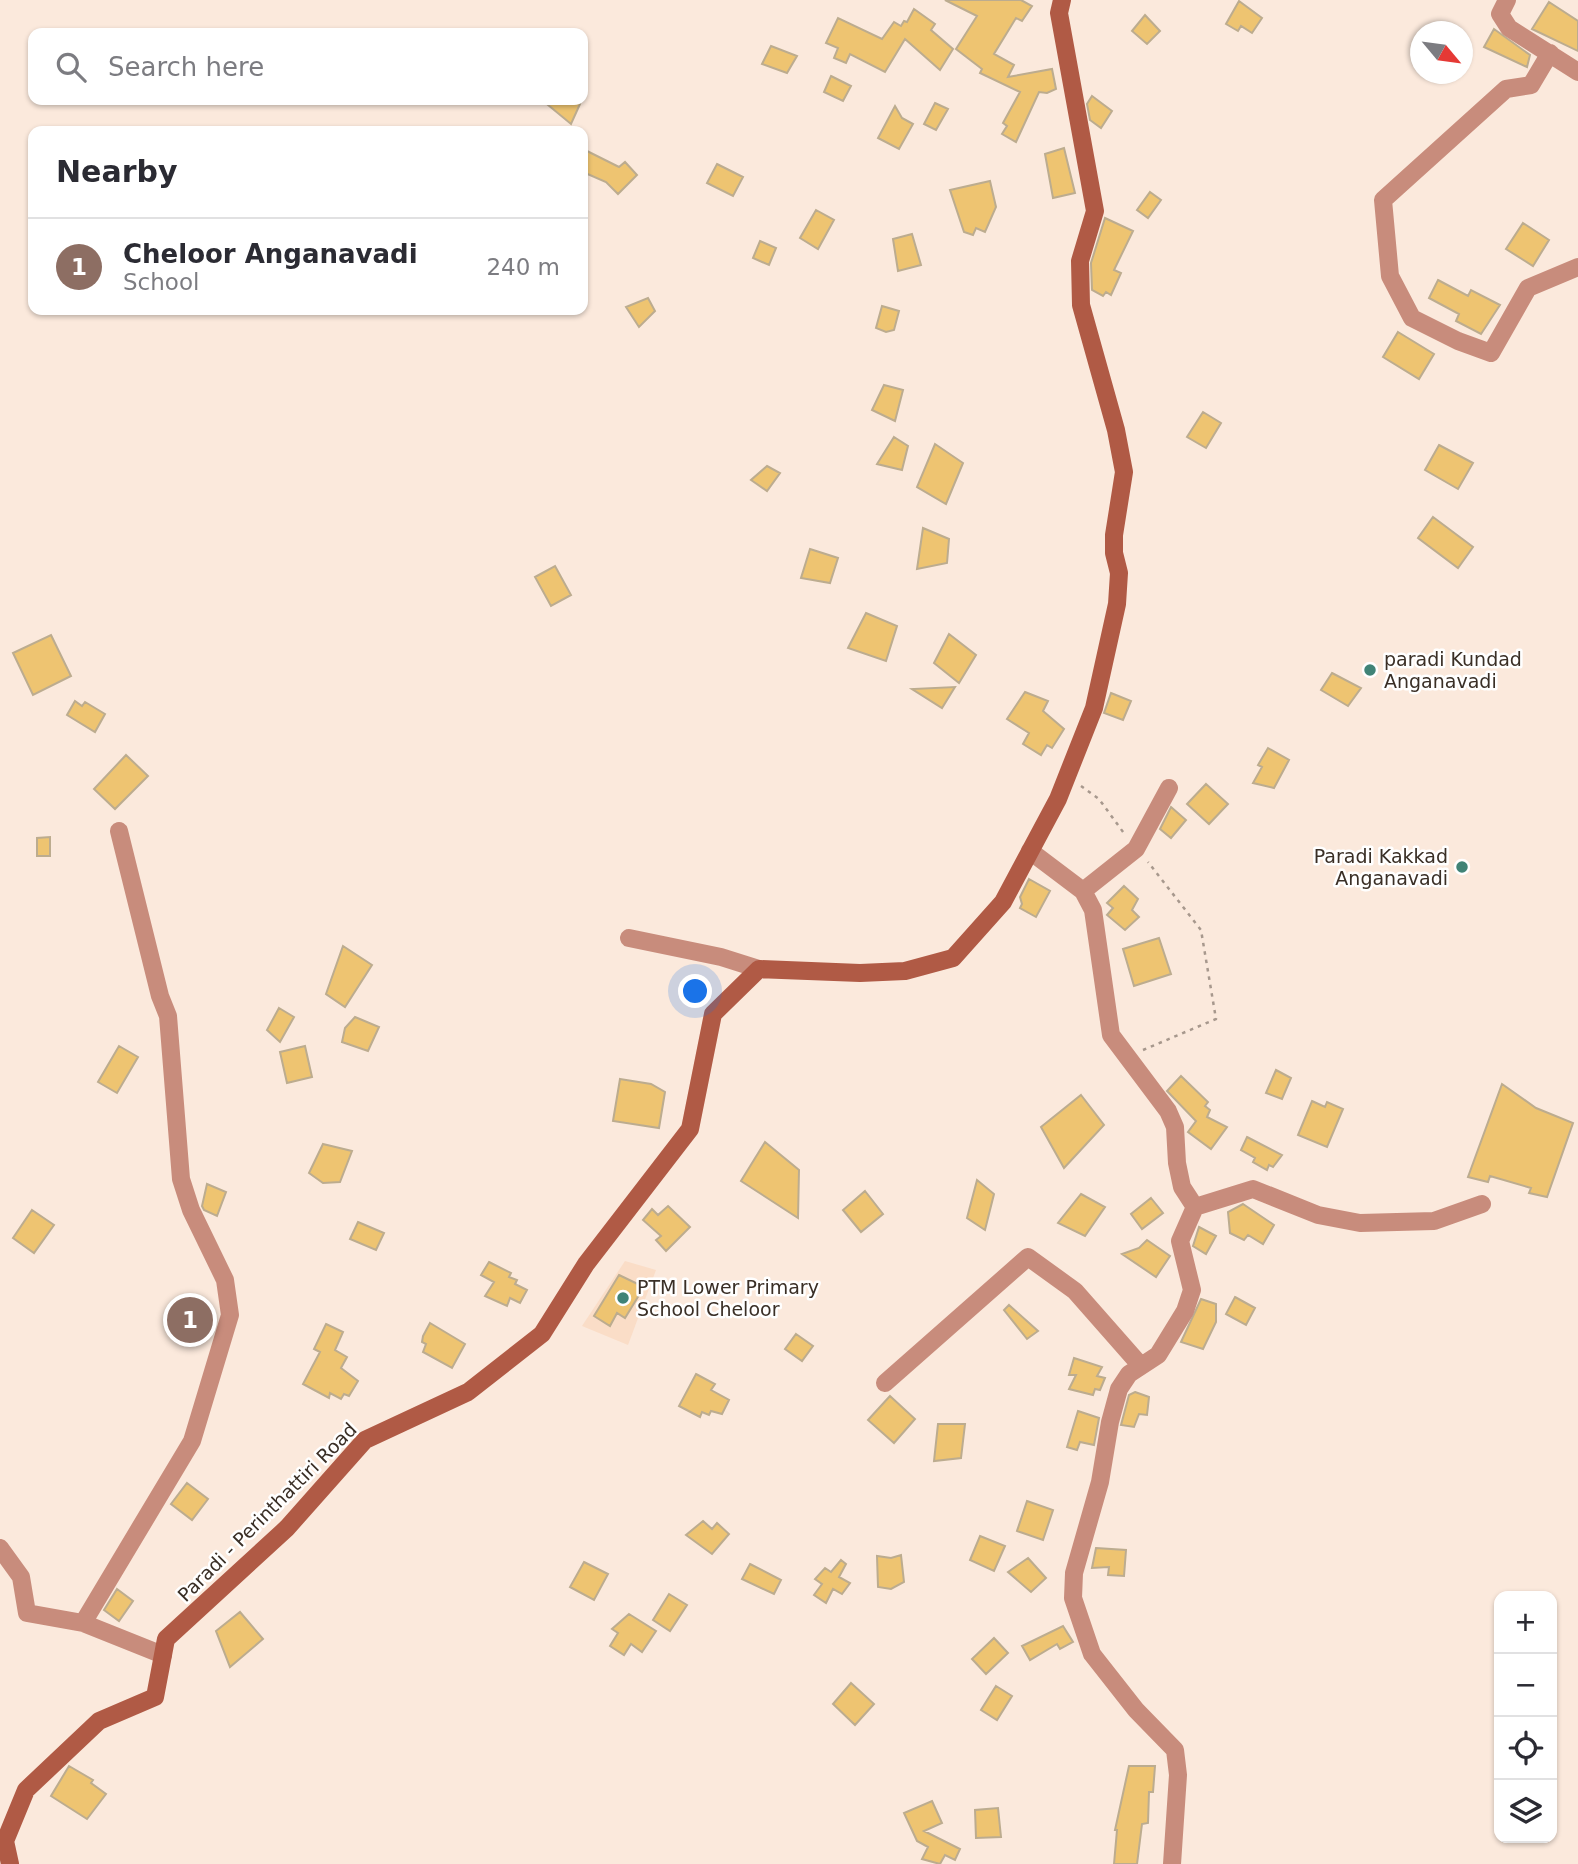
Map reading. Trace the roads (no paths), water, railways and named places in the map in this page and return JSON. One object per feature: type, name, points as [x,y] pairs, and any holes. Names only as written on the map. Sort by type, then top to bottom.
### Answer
[{"type":"main road","points":[[759,969],[860,973],[905,971],[953,958],[1003,902],[1068,776],[1094,708],[1117,604],[1119,573],[1114,553],[1114,535],[1124,472],[1116,430],[1081,305],[1080,261],[1095,211],[1059,13],[1062,0]]},
{"type":"main road","name":"Paradi - Perinthattiri Road","points":[[10,1864],[5,1841],[26,1790],[99,1721],[155,1697],[166,1639],[287,1528],[365,1440],[468,1392],[542,1334],[586,1264],[690,1129],[713,1013],[759,969]]},
{"type":"street","points":[[1507,0],[1500,14],[1504,22],[1578,72]]},
{"type":"street","points":[[1550,53],[1531,85],[1506,89],[1383,200],[1390,276],[1412,318],[1458,341],[1491,353],[1528,288],[1578,267]]},
{"type":"street","points":[[1083,891],[1136,849],[1169,788]]},
{"type":"street","points":[[83,1623],[192,1441],[230,1315],[225,1280],[191,1210],[181,1179],[168,1016],[160,996],[119,831]]},
{"type":"street","points":[[1030,851],[1083,891],[1093,910],[1111,1035],[1125,1058],[1168,1111],[1175,1127],[1177,1163],[1182,1187],[1195,1207]]},
{"type":"street","points":[[629,938],[721,957],[759,969]]},
{"type":"street","points":[[1172,1864],[1178,1775],[1175,1750],[1136,1710],[1092,1654],[1073,1598],[1074,1573],[1100,1482],[1116,1400],[1129,1374],[1158,1355],[1172,1335],[1192,1290],[1180,1241],[1195,1207],[1253,1189],[1318,1215],[1360,1223],[1434,1221],[1482,1204]]},
{"type":"street","points":[[885,1383],[1028,1258],[1075,1290],[1141,1366]]},
{"type":"street","points":[[0,1548],[20,1577],[27,1613],[83,1623],[163,1656]]},
{"type":"place","name":"paradi Kundad Anganavadi","points":[[1370,670]]},
{"type":"place","name":"Paradi Kakkad Anganavadi","points":[[1462,867]]},
{"type":"place","name":"PTM Lower Primary School Cheloor","points":[[623,1298]]},
{"type":"place","name":"Cheloor Anganavadi","points":[[190,1320]]}]
